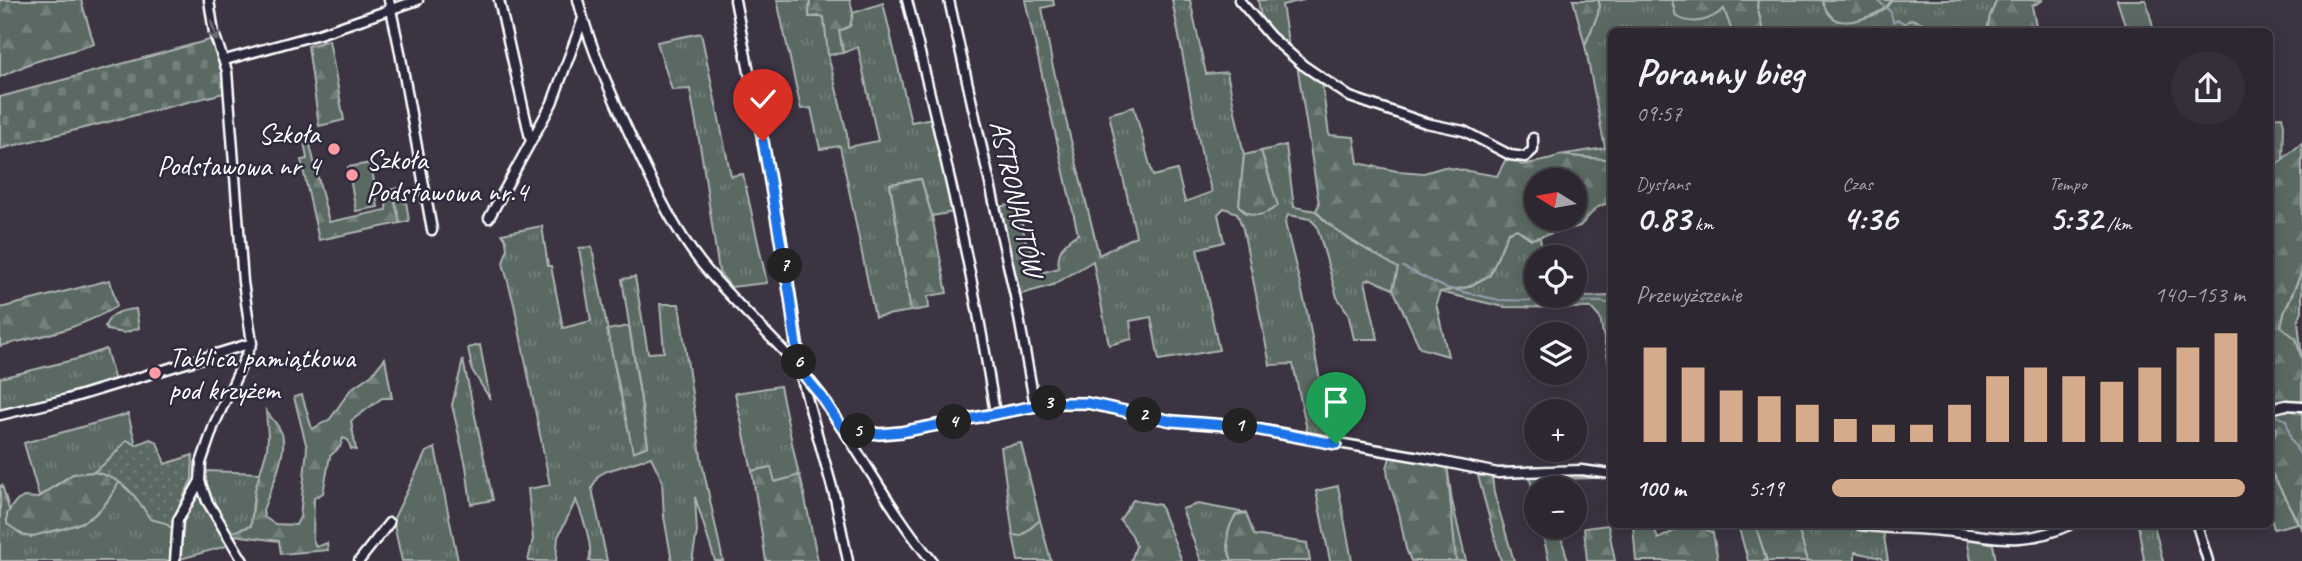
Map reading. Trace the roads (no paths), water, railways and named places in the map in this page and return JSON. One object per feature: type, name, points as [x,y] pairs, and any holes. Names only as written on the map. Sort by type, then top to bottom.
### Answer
[{"type":"street","points":[[209,0],[217,42],[225,60],[243,282],[252,343],[214,425],[201,463],[200,481],[207,501],[243,561]]},
{"type":"street","points":[[389,0],[432,230]]},
{"type":"street","points":[[225,60],[319,34],[418,0]]},
{"type":"street","points":[[499,0],[531,142]]},
{"type":"street","points":[[578,0],[616,104],[667,215],[704,266],[822,397],[932,561]]},
{"type":"street","points":[[734,0],[758,111],[790,297],[799,369],[835,498],[848,561]]},
{"type":"street","points":[[907,0],[947,164],[984,345],[995,414]]},
{"type":"street","name":"ASTRONAUTÓW","points":[[949,0],[1015,296],[1035,406]]},
{"type":"street","points":[[1239,0],[1271,37],[1303,65],[1350,97],[1426,123],[1464,131],[1510,155],[1525,157],[1533,150],[1533,138]]},
{"type":"street","points":[[489,218],[561,83],[583,19]]},
{"type":"street","points":[[0,415],[68,398],[252,343]]},
{"type":"street","points":[[842,428],[879,434],[901,432],[1057,402],[1087,403],[1172,421],[1239,426],[1498,473],[1581,470],[1608,473]]},
{"type":"street","points":[[2273,408],[2286,405],[2302,406]]},
{"type":"street","points":[[175,561],[178,520],[200,481]]},
{"type":"street","points":[[359,561],[389,523]]},
{"type":"street","points":[[1901,528],[2008,540],[2048,535],[2063,528]]},
{"type":"street","points":[[2198,528],[2208,561]]},
{"type":"waterway","points":[[1877,0],[1891,12],[1893,22],[1898,20],[1908,28]]},
{"type":"waterway","points":[[1403,267],[1446,288],[1499,300],[1608,303]]},
{"type":"waterway","points":[[2273,414],[2286,420],[2291,439],[2302,458]]},
{"type":"place","name":"Szkoła Podstawowa nr 4","points":[[334,149]]},
{"type":"place","name":"Szkoła Podstawowa nr.4","points":[[352,175]]},
{"type":"place","name":"Tablica pamiątkowa pod krzyżem","points":[[155,373]]}]
